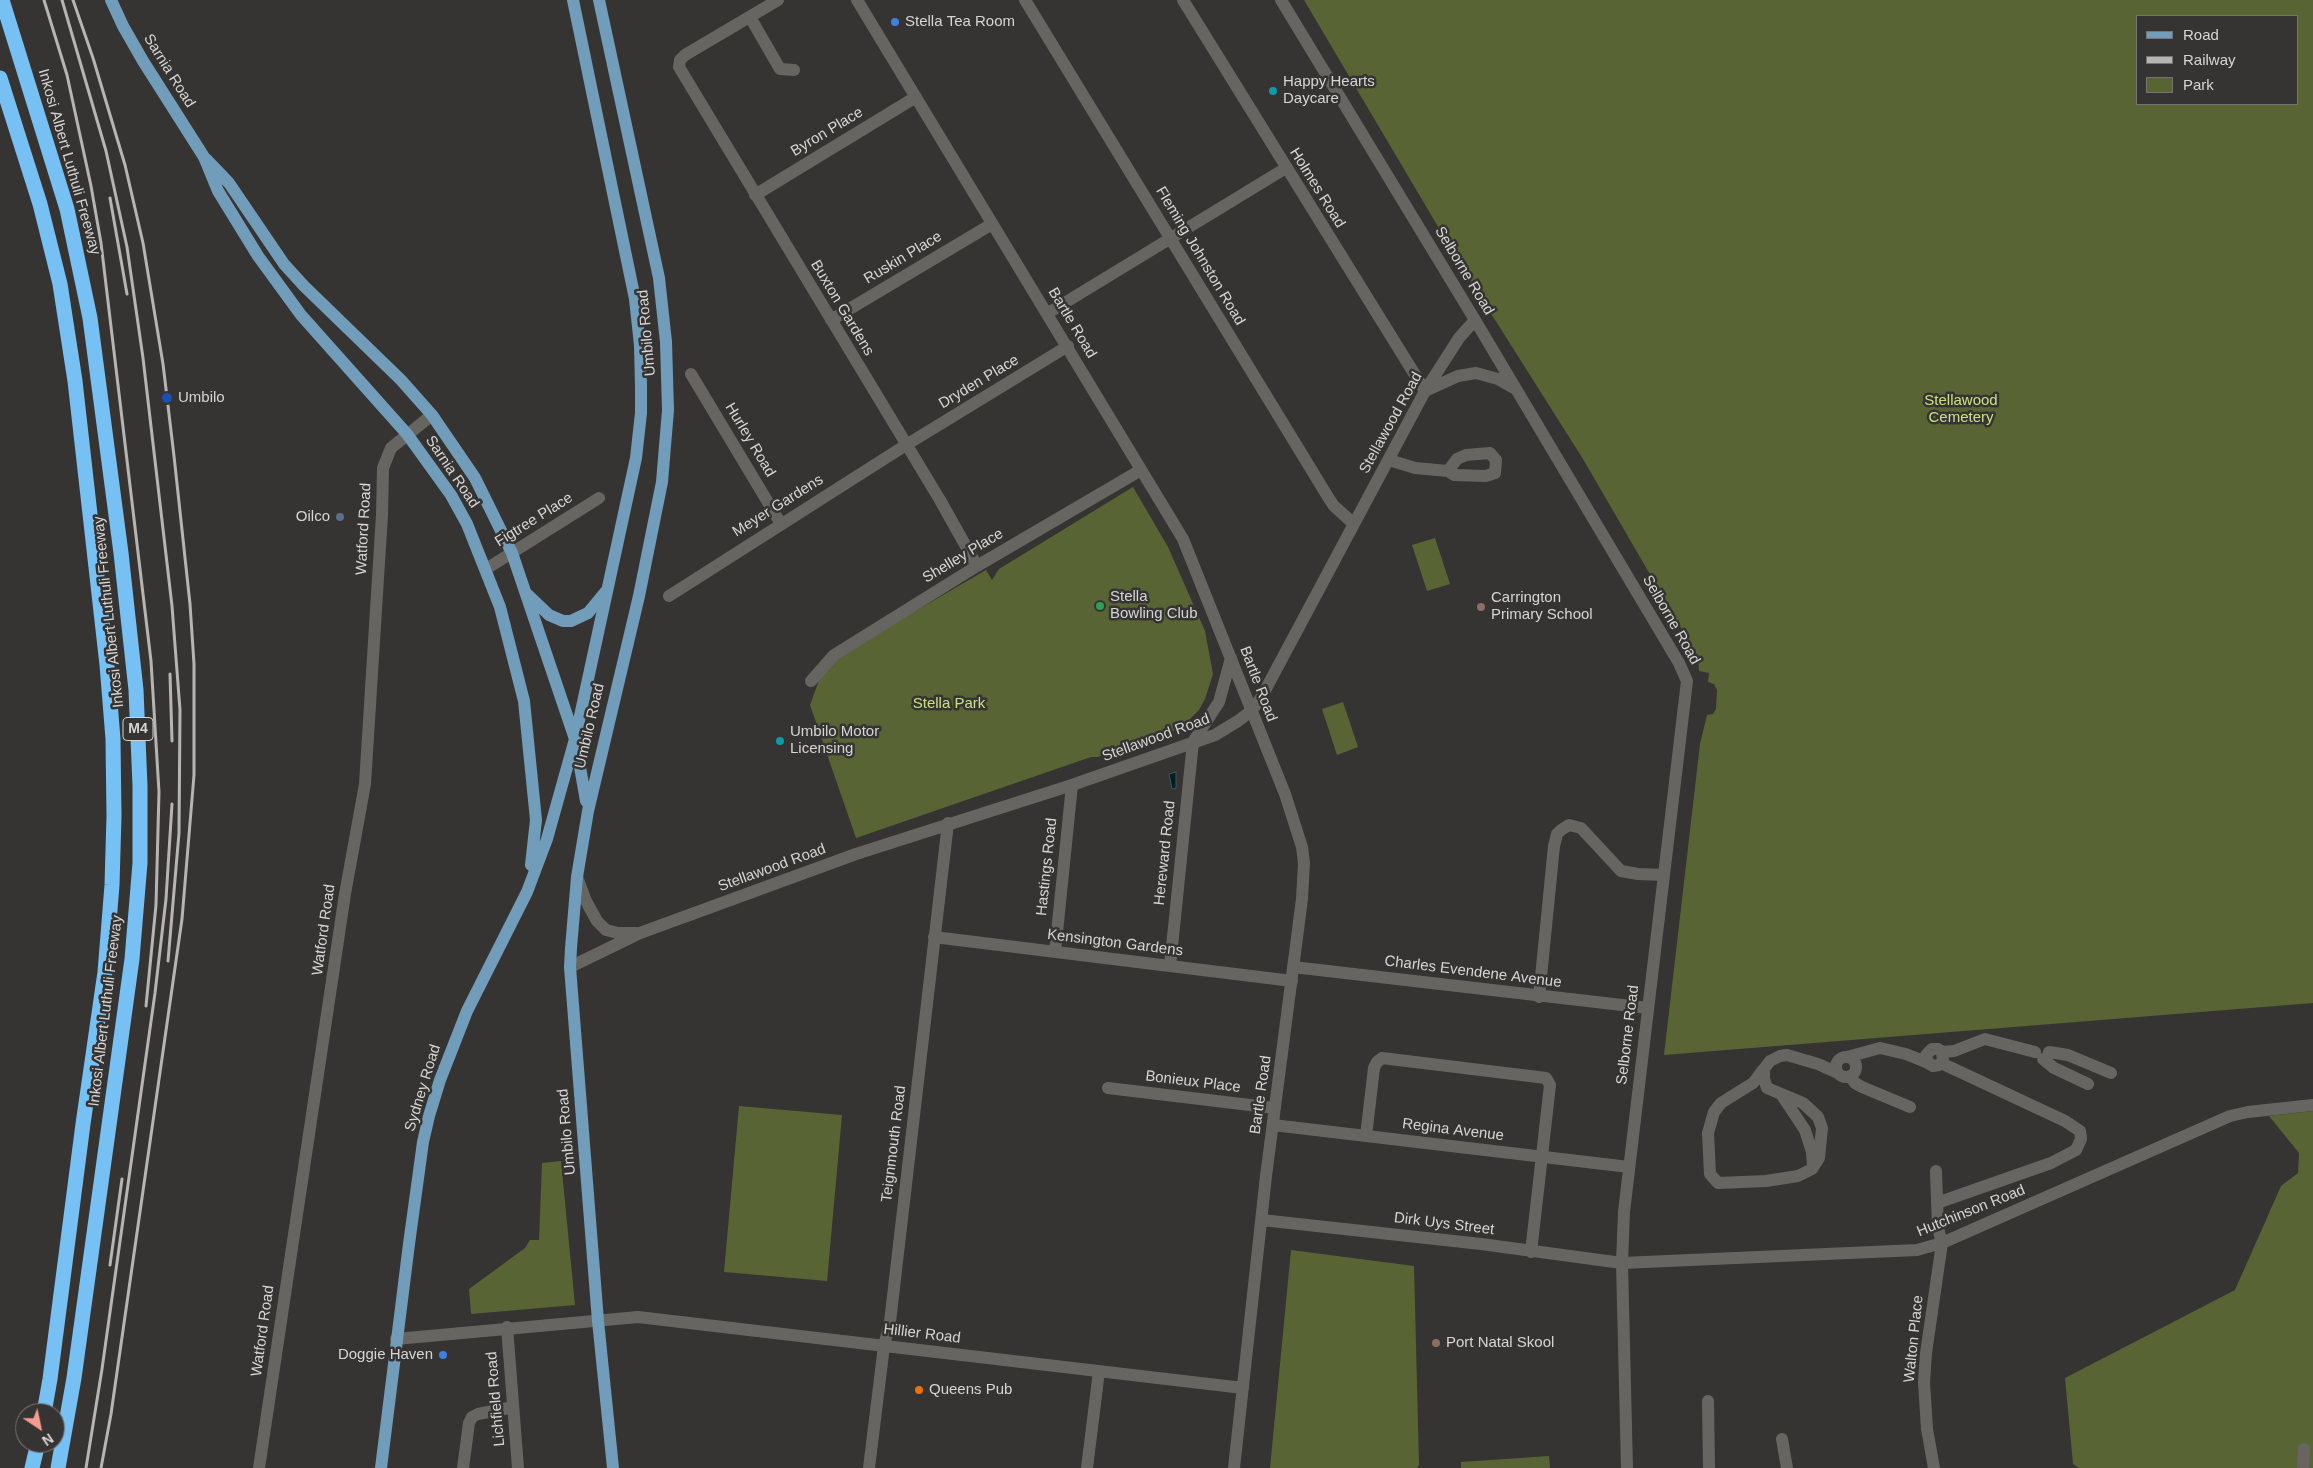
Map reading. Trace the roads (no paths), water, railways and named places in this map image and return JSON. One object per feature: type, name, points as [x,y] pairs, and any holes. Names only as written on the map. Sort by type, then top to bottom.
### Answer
[{"type":"highway","name":"Inkosi Albert Luthuli Freeway","points":[[2,0],[67,209],[90,318],[125,582],[136,690],[140,786],[140,864],[132,960],[74,1378],[58,1468]]},
{"type":"highway","name":"Inkosi Albert Luthuli Freeway","points":[[0,78],[40,204],[61,293],[75,381],[107,664],[112,739],[114,816],[112,885],[105,972],[46,1403]]},
{"type":"highway","points":[[32,1468],[36,1453]]},
{"type":"main road","name":"Sarnia Road","points":[[111,0],[143,61],[204,157],[218,191],[258,256],[286,297],[407,434],[451,495],[467,524],[486,569],[518,671],[528,726],[536,820],[527,892]]},
{"type":"main road","name":"Umbilo Road","points":[[574,0],[628,260],[640,345],[641,413],[636,458],[609,589],[575,738]]},
{"type":"main road","name":"Umbilo Road","points":[[600,0],[659,278],[666,342],[668,410],[660,491],[638,596],[588,811],[577,877],[570,967],[598,1321],[613,1468]]},
{"type":"main road","name":"Sarnia Road","points":[[204,157],[229,183],[284,264],[351,333],[390,368],[432,415],[475,478],[512,553],[575,738],[588,811]]},
{"type":"main road","points":[[525,592],[545,613],[563,621],[576,620],[588,612],[609,589]]},
{"type":"main road","name":"Sydney Road","points":[[381,1468],[420,1161],[429,1116],[440,1080],[467,1011],[527,892],[547,839],[575,738]]},
{"type":"street","points":[[778,0],[750,16],[780,69],[784,71],[794,70]]},
{"type":"street","name":"Bartle Road","points":[[856,0],[1068,346],[1191,554],[1288,803],[1302,847],[1304,863],[1302,899],[1275,1108],[1234,1468]]},
{"type":"street","name":"Fleming Johnston Road","points":[[1025,0],[1328,497],[1334,506],[1354,524]]},
{"type":"street","name":"Holmes Road","points":[[1183,0],[1425,391]]},
{"type":"street","name":"Selborne Road","points":[[1281,0],[1475,320],[1686,675],[1686,690],[1624,1212],[1622,1263],[1627,1468]]},
{"type":"street","name":"Buxton Gardens","points":[[750,16],[685,55],[680,60],[679,67],[977,566]]},
{"type":"street","name":"Byron Place","points":[[755,195],[916,97]]},
{"type":"street","points":[[1048,313],[1286,168]]},
{"type":"street","name":"Ruskin Place","points":[[831,320],[992,224]]},
{"type":"street","name":"Stellawood Road","points":[[570,967],[640,933],[948,823],[1072,785],[1226,729],[1251,711],[1261,698],[1425,391],[1459,338],[1475,320]]},
{"type":"street","name":"Dryden Place","points":[[906,445],[1068,346]]},
{"type":"street","points":[[1425,391],[1458,376],[1476,373],[1498,379],[1515,388]]},
{"type":"street","name":"Hurley Road","points":[[690,374],[781,524]]},
{"type":"street","name":"Watford Road","points":[[259,1468],[345,894],[365,784],[382,515],[383,468],[391,448],[432,415]]},
{"type":"street","name":"Meyer Gardens","points":[[669,596],[906,445]]},
{"type":"street","points":[[1389,460],[1415,468],[1448,471]]},
{"type":"street","name":"Shelley Place","points":[[811,681],[834,655],[977,566],[1141,470]]},
{"type":"street","name":"Figtree Place","points":[[486,569],[599,498]]},
{"type":"street","points":[[1193,742],[1219,702],[1231,658]]},
{"type":"street","name":"Hereward Road","points":[[1170,966],[1193,742]]},
{"type":"street","name":"Hastings Road","points":[[1055,952],[1072,785]]},
{"type":"street","name":"Teignmouth Road","points":[[869,1468],[884,1346],[890,1322],[948,823]]},
{"type":"street","points":[[1539,996],[1554,846],[1557,834],[1561,830],[1569,825],[1581,828],[1621,871],[1664,875]]},
{"type":"street","name":"Stellawood Road","points":[[577,877],[586,901],[597,921],[606,930],[640,933]]},
{"type":"street","name":"Kensington Gardens","points":[[934,937],[1292,981]]},
{"type":"street","name":"Charles Evendene Avenue","points":[[1293,967],[1648,1008]]},
{"type":"street","points":[[1937,1058],[1980,1040],[1989,1039],[2042,1054],[2068,1055],[2111,1073]]},
{"type":"street","points":[[1740,1090],[1776,1092],[1807,1106],[1819,1120],[1822,1128],[1819,1158],[1812,1168],[1798,1176],[1766,1181],[1718,1183],[1713,1180],[1710,1174],[1708,1140],[1714,1112],[1721,1103],[1740,1090],[1753,1082],[1775,1058],[1787,1055],[1818,1064],[1846,1066],[1863,1054],[1880,1048],[1937,1058],[2065,1121],[2080,1131],[2080,1139],[2076,1150],[2051,1164],[1937,1203]]},
{"type":"street","points":[[2042,1054],[2054,1068],[2088,1084]]},
{"type":"street","points":[[1366,1136],[1374,1068],[1376,1062],[1382,1058],[1546,1078],[1550,1084],[1531,1252]]},
{"type":"street","points":[[1846,1066],[1855,1083],[1910,1107]]},
{"type":"street","points":[[1764,1069],[1765,1083],[1776,1092],[1805,1130],[1812,1152],[1812,1168]]},
{"type":"street","name":"Bonieux Place","points":[[1108,1088],[1275,1108]]},
{"type":"street","name":"Hutchinson Road","points":[[1622,1263],[1917,1250],[1942,1243],[2230,1116],[2248,1112],[2313,1105]]},
{"type":"street","name":"Regina Avenue","points":[[1273,1126],[1629,1167]]},
{"type":"street","name":"Walton Place","points":[[1934,1468],[1928,1436],[1924,1382],[1926,1353],[1942,1243],[1938,1228],[1936,1171]]},
{"type":"street","name":"Dirk Uys Street","points":[[1262,1220],[1471,1243],[1622,1263]]},
{"type":"street","name":"Hillier Road","points":[[396,1339],[507,1327],[649,1318],[1243,1388]]},
{"type":"street","name":"Lichfield Road","points":[[507,1327],[518,1468]]},
{"type":"street","points":[[1087,1468],[1099,1371]]},
{"type":"street","points":[[1708,1400],[1709,1468]]},
{"type":"street","points":[[463,1468],[472,1417],[513,1407]]},
{"type":"street","points":[[1782,1439],[1787,1468]]},
{"type":"street","points":[[2303,1468],[2304,1449]]},
{"type":"water","points":[[1176,772],[1176,788],[1172,789],[1169,774]]},
{"type":"railway","points":[[44,0],[67,75],[91,186],[101,243],[151,661],[159,792],[156,905],[146,1006]]},
{"type":"railway","points":[[62,0],[106,151],[127,247],[143,358],[172,606],[180,710],[179,833],[168,961]]},
{"type":"railway","points":[[73,0],[93,58],[125,165],[143,243],[163,364],[190,604],[194,664],[194,775],[182,919],[111,1414],[101,1468]]},
{"type":"railway","points":[[110,198],[127,294]]},
{"type":"railway","points":[[170,674],[172,741]]},
{"type":"railway","points":[[86,1468],[102,1369],[155,993],[166,899],[172,804]]},
{"type":"railway","points":[[110,1265],[122,1179]]},
{"type":"place","name":"Stella Tea Room","points":[[895,22]]},
{"type":"place","name":"Happy Hearts Daycare","points":[[1273,91]]},
{"type":"place","name":"Umbilo","points":[[167,398]]},
{"type":"place","name":"Oilco","points":[[340,517]]},
{"type":"place","name":"Stella Bowling Club","points":[[1100,606]]},
{"type":"place","name":"Carrington Primary School","points":[[1481,607]]},
{"type":"place","name":"Umbilo Motor Licensing","points":[[780,741]]},
{"type":"place","name":"Port Natal Skool","points":[[1436,1343]]},
{"type":"place","name":"Doggie Haven","points":[[443,1355]]},
{"type":"place","name":"Queens Pub","points":[[919,1390]]},
{"type":"park label","name":"Stellawood Cemetery","points":[[1961,410]]},
{"type":"park label","name":"Stella Park","points":[[949,704]]}]
